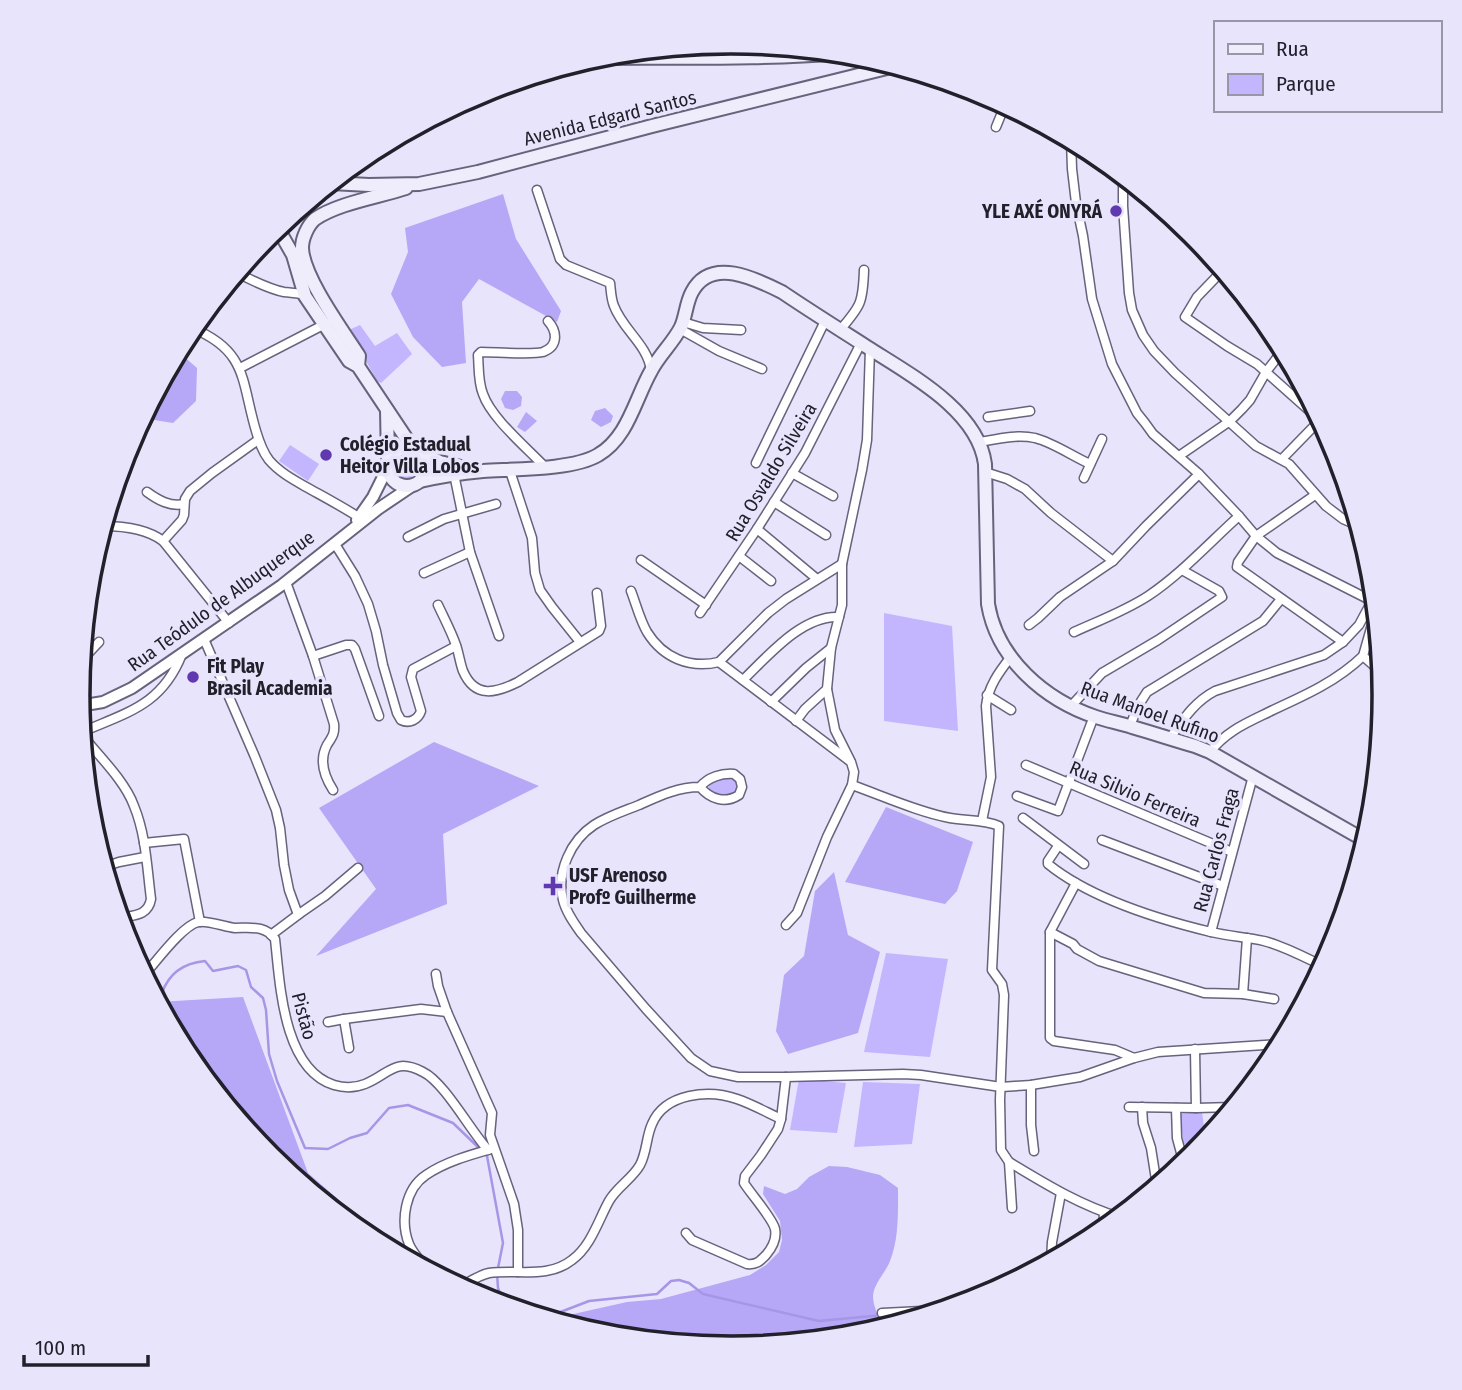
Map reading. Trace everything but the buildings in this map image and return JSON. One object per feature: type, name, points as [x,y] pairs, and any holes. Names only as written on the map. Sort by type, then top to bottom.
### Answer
[{"type":"main road","name":"Avenida Edgard Santos","points":[[668,58],[780,57]]},
{"type":"main road","name":"Avenida Edgard Santos","points":[[346,183],[419,184],[478,172],[875,71]]},
{"type":"main road","points":[[311,292],[302,247],[312,222],[337,208],[419,184]]},
{"type":"main road","points":[[283,237],[349,361],[358,366],[423,457],[426,470],[416,484],[406,487],[395,483],[388,474],[387,409]]},
{"type":"main road","name":"Rua Teódulo de Albuquerque","points":[[416,484],[454,474],[510,471],[586,460],[607,449],[627,422],[651,370],[682,326],[693,290],[700,282],[719,273],[730,272],[782,292],[937,394],[962,418],[980,442]]},
{"type":"main road","name":"Rua Manoel Rufino","points":[[980,442],[985,472],[988,604],[994,629],[1010,658],[1030,678],[1071,706],[1094,716],[1210,752],[1356,835]]},
{"type":"main road","points":[[388,467],[389,459],[397,451],[417,451]]},
{"type":"main road","name":"Rua Teódulo de Albuquerque","points":[[417,451],[450,466],[483,471]]},
{"type":"street","name":"Avenida Edgard Santos","points":[[716,55],[724,58]]},
{"type":"street","points":[[996,127],[1001,114]]},
{"type":"street","points":[[1071,152],[1076,203],[1092,299],[1112,364],[1137,413],[1153,434],[1199,474],[1256,536],[1277,553],[1363,594]]},
{"type":"street","points":[[1123,189],[1129,293],[1138,326],[1163,362],[1256,446],[1282,459],[1296,471],[1315,495],[1335,513],[1347,520]]},
{"type":"street","points":[[537,190],[560,259],[566,265],[610,283],[614,307],[647,355],[651,370]]},
{"type":"street","points":[[840,330],[861,303],[864,271]]},
{"type":"street","points":[[246,277],[275,290],[291,293],[311,292]]},
{"type":"street","points":[[1216,277],[1197,297],[1185,315],[1186,318],[1248,357],[1301,404]]},
{"type":"street","points":[[545,467],[505,426],[484,398],[478,355],[481,352],[542,352],[555,341],[554,330],[548,321]]},
{"type":"street","points":[[756,463],[825,321]]},
{"type":"street","points":[[240,368],[330,322]]},
{"type":"street","points":[[682,326],[741,330]]},
{"type":"street","points":[[682,326],[719,351],[762,369]]},
{"type":"street","points":[[202,333],[218,341],[240,368],[258,440],[262,450],[277,469],[361,519]]},
{"type":"street","points":[[786,925],[797,913],[827,837],[852,785],[854,772],[835,730],[827,689],[831,648],[843,595],[842,564],[867,440],[865,346]]},
{"type":"street","name":"Rua Osvaldo Silveira","points":[[641,560],[703,609],[792,473],[865,346]]},
{"type":"street","points":[[1179,456],[1230,421],[1250,400],[1276,359]]},
{"type":"street","points":[[988,417],[1030,411]]},
{"type":"street","points":[[1282,459],[1313,428]]},
{"type":"street","points":[[980,442],[1032,437],[1090,464]]},
{"type":"street","points":[[1084,478],[1101,439]]},
{"type":"street","points":[[163,541],[182,520],[186,495],[258,440]]},
{"type":"street","name":"Rua Teódulo de Albuquerque","points":[[361,519],[388,467]]},
{"type":"street","points":[[510,471],[532,538],[535,573],[540,590],[580,642]]},
{"type":"street","points":[[985,472],[1007,479],[1025,489],[1051,513],[1113,561]]},
{"type":"street","points":[[792,473],[833,496]]},
{"type":"street","points":[[454,474],[470,552],[499,636]]},
{"type":"street","points":[[1029,625],[1060,597],[1113,561],[1199,474]]},
{"type":"street","name":"Rua Teódulo de Albuquerque","points":[[90,705],[118,696],[229,623],[286,582],[361,519],[416,484]]},
{"type":"street","points":[[147,492],[166,503],[184,504]]},
{"type":"street","points":[[1315,495],[1256,536],[1237,565],[1238,569],[1343,642]]},
{"type":"street","points":[[774,502],[826,535]]},
{"type":"street","points":[[408,537],[444,519],[496,504]]},
{"type":"street","points":[[1073,632],[1146,597],[1182,570],[1239,516]]},
{"type":"street","points":[[113,527],[149,533],[163,541],[229,623]]},
{"type":"street","points":[[757,529],[817,579]]},
{"type":"street","points":[[339,540],[368,604],[383,665],[401,720],[411,721],[418,718],[421,711],[411,677],[413,669],[456,646]]},
{"type":"street","points":[[424,573],[470,552]]},
{"type":"street","points":[[739,556],[771,581]]},
{"type":"street","points":[[631,591],[647,631],[660,648],[692,664],[700,665],[719,662],[768,613],[842,564]]},
{"type":"street","points":[[1071,706],[1107,670],[1222,597],[1219,591],[1182,570]]},
{"type":"street","points":[[286,582],[334,724],[334,735],[326,747],[323,760],[326,776],[333,790]]},
{"type":"street","points":[[438,605],[468,681],[475,688],[492,692],[518,682],[599,631],[601,626],[597,593]]},
{"type":"street","points":[[1130,726],[1147,692],[1263,621],[1281,598]]},
{"type":"street","points":[[1170,738],[1193,706],[1203,697],[1313,660],[1331,651],[1359,625],[1366,612]]},
{"type":"street","points":[[743,680],[791,635],[814,621],[831,616],[839,617]]},
{"type":"street","points":[[1210,752],[1230,732],[1326,685],[1351,668],[1363,656],[1368,637]]},
{"type":"street","points":[[205,639],[277,815],[289,890],[299,914]]},
{"type":"street","points":[[92,649],[99,642]]},
{"type":"street","points":[[313,656],[352,645],[379,716]]},
{"type":"street","points":[[771,702],[831,648]]},
{"type":"street","points":[[92,729],[136,709],[151,699],[170,679],[182,654]]},
{"type":"street","points":[[1363,656],[1370,663]]},
{"type":"street","points":[[982,821],[991,777],[987,695],[1010,658]]},
{"type":"street","points":[[719,662],[851,762]]},
{"type":"street","points":[[796,721],[827,689]]},
{"type":"street","points":[[987,695],[1011,710]]},
{"type":"street","points":[[1017,796],[1058,811],[1094,716]]},
{"type":"street","points":[[93,747],[126,790],[135,807],[144,843],[150,906],[143,913],[130,916]]},
{"type":"street","name":"Rua Silvio Ferreira","points":[[1026,765],[1232,852]]},
{"type":"street","points":[[700,787],[712,778],[729,774],[737,776],[742,783],[739,796],[728,800],[708,794],[700,787],[688,787],[606,819],[586,831],[572,848],[561,877],[562,899],[581,933],[691,1058],[710,1071],[727,1075],[786,1077],[912,1074],[1001,1087],[1031,1085],[1090,1074],[1158,1052],[1268,1045]]},
{"type":"street","name":"Rua Carlos Fraga","points":[[1211,932],[1253,776]]},
{"type":"street","points":[[852,785],[937,815],[998,825],[992,965],[1002,984],[1004,995],[1000,1150],[1009,1163],[1061,1193],[1104,1213]]},
{"type":"street","points":[[1023,818],[1084,864]]},
{"type":"street","points":[[144,843],[184,839],[200,922]]},
{"type":"street","points":[[1102,840],[1223,886]]},
{"type":"street","points":[[1058,846],[1048,864],[1076,883],[1123,905],[1211,932],[1265,941],[1313,962]]},
{"type":"street","points":[[113,864],[145,857]]},
{"type":"street","points":[[151,967],[181,934],[200,922],[264,929],[271,934],[358,868]]},
{"type":"street","points":[[1076,883],[1049,932],[1050,1038],[1054,1041],[1115,1050],[1134,1058]]},
{"type":"street","points":[[1049,932],[1073,943],[1077,949],[1088,955],[1112,965],[1204,993],[1243,994],[1274,999]]},
{"type":"street","name":"Pistão","points":[[271,934],[275,939],[281,998],[292,1039],[296,1051],[308,1069],[329,1083],[341,1087],[364,1085],[394,1067],[402,1066],[422,1071],[439,1084],[472,1131],[491,1149]]},
{"type":"street","points":[[1243,994],[1247,938]]},
{"type":"street","points":[[436,974],[447,1012],[492,1113],[491,1149],[514,1203],[518,1230],[518,1272]]},
{"type":"street","points":[[328,1023],[344,1018],[421,1009],[447,1012]]},
{"type":"street","points":[[344,1018],[349,1048]]},
{"type":"street","points":[[1195,1049],[1196,1108]]},
{"type":"street","points":[[686,1233],[692,1240],[747,1264],[761,1261],[771,1249],[775,1228],[744,1180],[778,1129],[786,1077]]},
{"type":"street","points":[[1031,1085],[1034,1151]]},
{"type":"street","points":[[473,1281],[490,1273],[551,1270],[576,1258],[591,1237],[615,1191],[639,1165],[657,1115],[674,1101],[694,1095],[726,1096],[737,1098],[781,1119]]},
{"type":"street","points":[[1129,1107],[1221,1107]]},
{"type":"street","points":[[1142,1107],[1143,1123],[1152,1148],[1156,1175]]},
{"type":"street","points":[[1176,1108],[1177,1138],[1181,1151]]},
{"type":"street","points":[[412,1251],[408,1239],[406,1208],[419,1180],[458,1160],[491,1149]]},
{"type":"street","points":[[1009,1163],[1012,1208]]},
{"type":"street","points":[[1052,1249],[1061,1193]]},
{"type":"street","points":[[882,1313],[904,1312]]},
{"type":"green space","points":[[360,325],[375,346],[397,333],[412,354],[381,383],[377,381],[349,330]]},
{"type":"green space","points":[[290,445],[319,464],[308,481],[279,461]]},
{"type":"green space","points":[[408,453],[418,457],[422,467],[418,477],[408,481],[398,477],[394,467],[398,457]]},
{"type":"green space","points":[[884,613],[952,626],[958,731],[884,721]]},
{"type":"green space","points":[[729,775],[739,782],[738,792],[723,796],[709,790],[709,783]]},
{"type":"green space","points":[[886,953],[948,959],[930,1057],[864,1052]]},
{"type":"green space","points":[[799,1079],[846,1083],[837,1133],[790,1130]]},
{"type":"green space","points":[[863,1082],[920,1084],[912,1144],[854,1147]]},
{"type":"green space","points":[[1202,1112],[1204,1127],[1188,1144],[1184,1144],[1179,1114]]},
{"type":"shaded area","points":[[503,194],[516,239],[561,311],[557,322],[479,279],[462,302],[466,363],[442,367],[413,337],[391,294],[408,252],[405,228]]},
{"type":"shaded area","points":[[186,359],[197,368],[196,401],[173,423],[153,420]]},
{"type":"shaded area","points":[[505,391],[517,391],[522,397],[521,406],[513,410],[505,408],[501,399]]},
{"type":"shaded area","points":[[605,408],[613,416],[611,422],[601,427],[591,420],[595,411]]},
{"type":"shaded area","points":[[526,412],[537,421],[525,432],[517,427]]},
{"type":"shaded area","points":[[434,742],[539,786],[443,834],[447,904],[316,956],[376,889],[319,808]]},
{"type":"shaded area","points":[[886,807],[973,842],[957,891],[945,904],[845,882]]},
{"type":"shaded area","points":[[834,872],[848,935],[880,952],[858,1033],[788,1054],[776,1031],[784,975],[804,956],[815,891]]},
{"type":"shaded area","points":[[243,997],[308,1173],[349,1209],[309,1177],[249,1117],[198,1051],[169,1001]]},
{"type":"shaded area","points":[[829,1166],[847,1167],[880,1175],[898,1188],[895,1244],[873,1296],[880,1318],[815,1330],[731,1336],[647,1330],[569,1315],[627,1302],[661,1299],[750,1275],[766,1265],[779,1252],[782,1240],[780,1221],[763,1194],[764,1186],[785,1194],[797,1189],[809,1177]]},
{"type":"waterway","points":[[163,991],[178,970],[190,964],[205,961],[213,971],[238,966],[246,970],[251,987],[263,998],[269,1054],[277,1081],[305,1148],[328,1149],[367,1133],[389,1108],[408,1105],[453,1123],[480,1149]]},
{"type":"waterway","points":[[485,1154],[503,1243],[497,1273],[499,1292]]},
{"type":"waterway","points":[[560,1312],[589,1301],[657,1294],[671,1281],[679,1280],[689,1283],[703,1294],[819,1321],[883,1315]]},
{"type":"place","name":"YLE AXÉ ONYRÁ","points":[[1116,211]]},
{"type":"place","name":"Colégio Estadual Heitor Villa Lobos","points":[[326,455]]},
{"type":"place","name":"Fit Play Brasil Academia","points":[[193,677]]},
{"type":"place","name":"USF Arenoso Profº Guilherme","points":[[553,886]]}]
